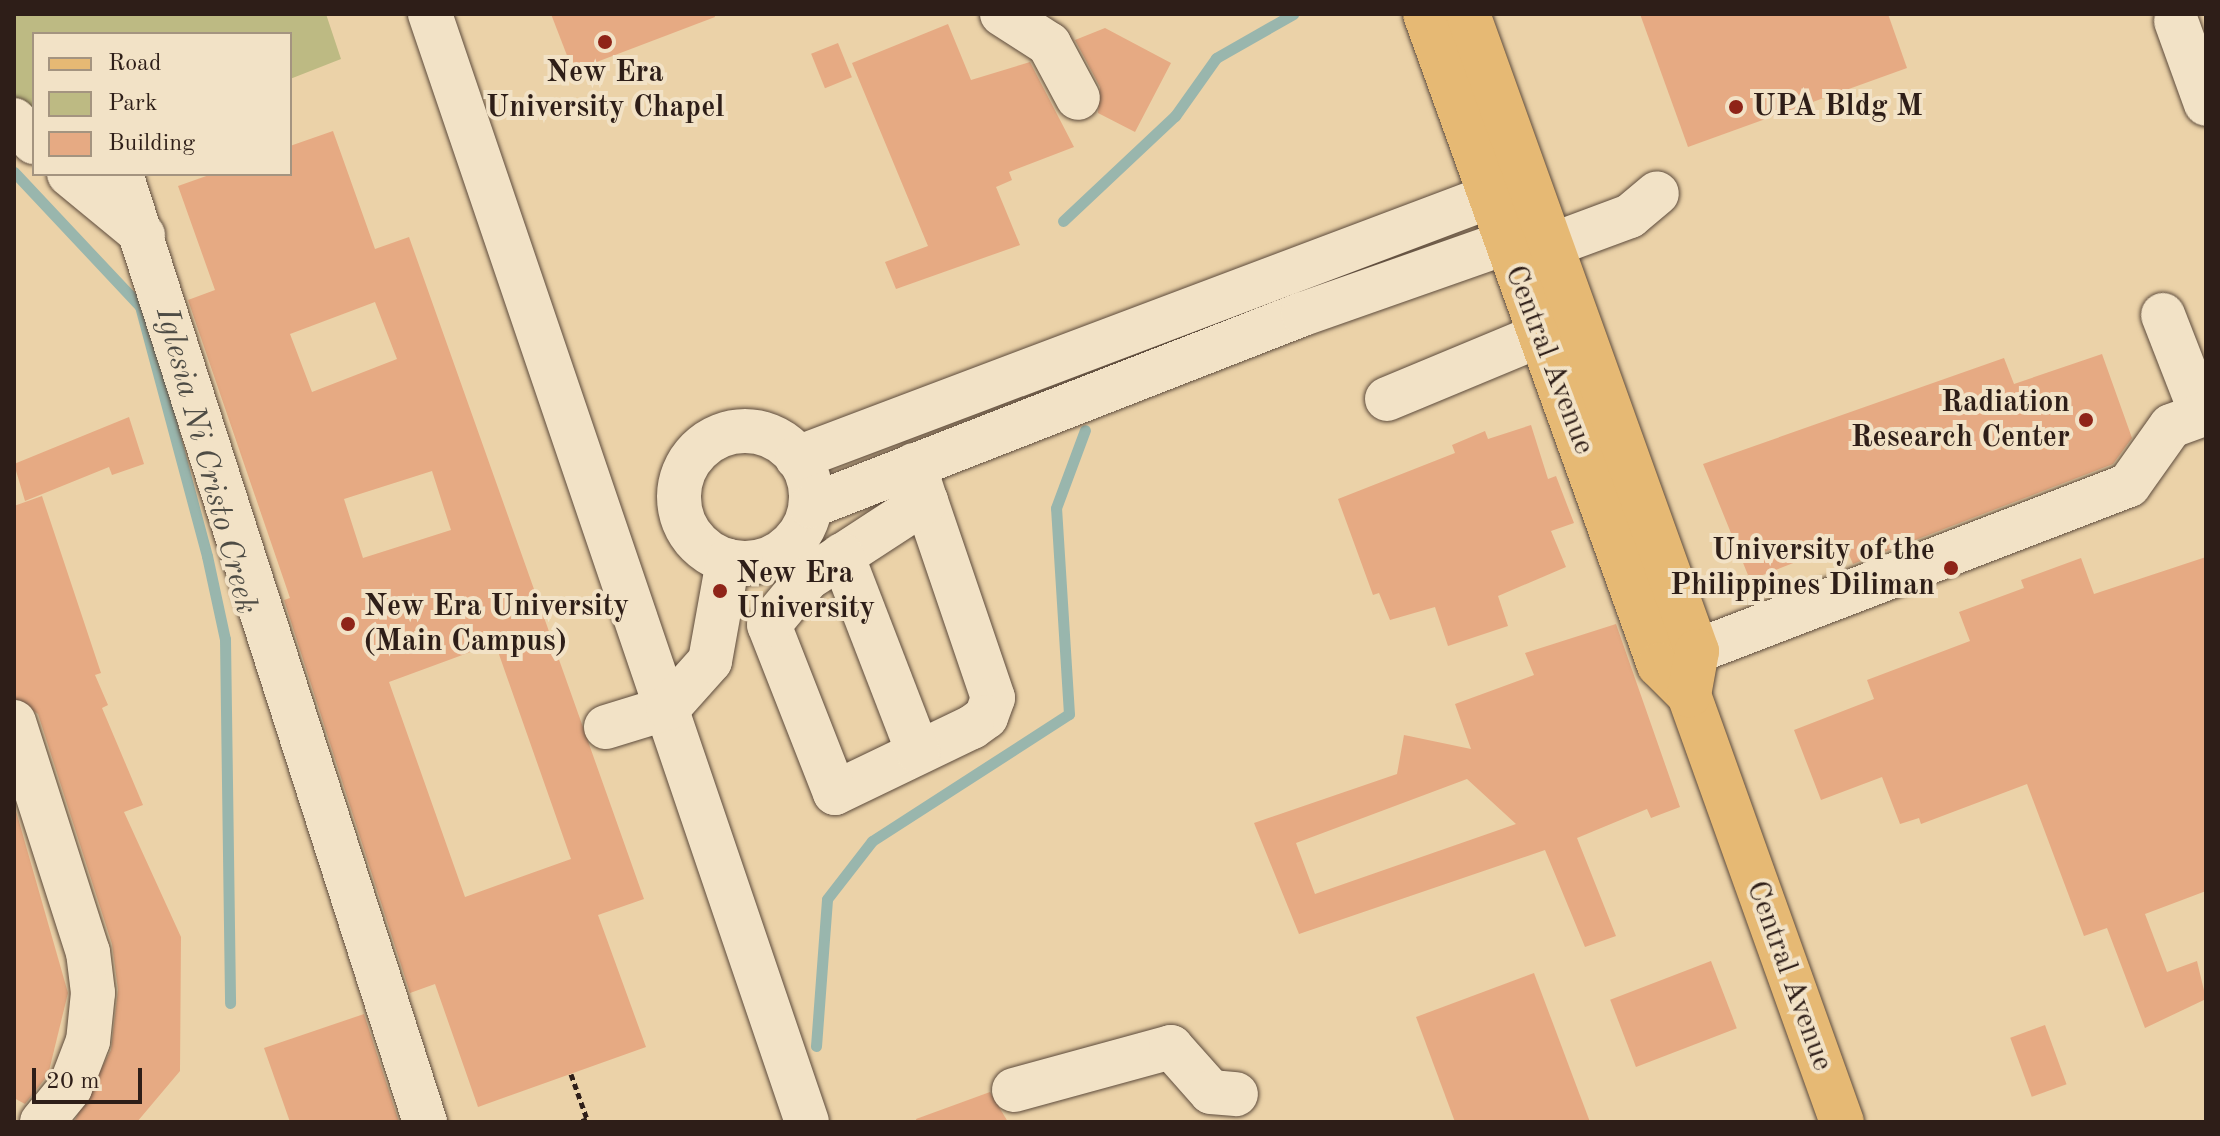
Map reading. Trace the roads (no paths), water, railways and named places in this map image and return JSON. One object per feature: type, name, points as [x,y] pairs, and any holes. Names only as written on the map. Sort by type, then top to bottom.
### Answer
[{"type":"main road","name":"Central Avenue","points":[[1425,14],[1505,243],[1682,671]]},
{"type":"main road","name":"Central Avenue","points":[[1468,14],[1549,237],[1682,671],[1842,1122]]},
{"type":"street","points":[[430,14],[807,1122]]},
{"type":"street","points":[[1002,14],[1049,44],[1078,98]]},
{"type":"street","points":[[2176,21],[2206,104]]},
{"type":"street","points":[[14,120],[32,140]]},
{"type":"street","points":[[71,176],[145,237]]},
{"type":"street","points":[[122,176],[145,237],[425,1122]]},
{"type":"street","points":[[797,458],[1286,268],[1529,182]]},
{"type":"street","points":[[811,506],[797,458],[780,441],[743,431],[694,455],[680,508],[696,542],[728,561],[765,561],[782,552],[811,506],[920,483],[1303,314],[1505,243],[1549,237],[1630,216],[1657,193]]},
{"type":"street","points":[[1393,231],[1410,276]]},
{"type":"street","points":[[1286,268],[1303,314]]},
{"type":"street","points":[[1682,671],[2129,485],[2171,426],[2204,414],[2163,315]]},
{"type":"street","points":[[1387,399],[1526,341]]},
{"type":"street","points":[[920,483],[993,698],[986,717],[835,793],[819,765],[769,625],[808,578],[842,555],[920,483]]},
{"type":"street","points":[[842,555],[918,752]]},
{"type":"street","points":[[606,727],[668,708],[710,661],[728,561]]},
{"type":"street","points":[[16,732],[88,952],[93,993],[88,1041],[70,1088],[42,1122]]},
{"type":"street","points":[[1014,1090],[1171,1047],[1211,1092],[1236,1094]]},
{"type":"waterway","name":"Iglesia Ni Cristo Creek","points":[[1063,221],[1175,116],[1216,58],[1293,14]]},
{"type":"waterway","name":"Iglesia Ni Cristo Creek","points":[[14,172],[140,306],[207,556],[225,639],[230,1003]]},
{"type":"waterway","name":"Iglesia Ni Cristo Creek","points":[[816,1046],[827,899],[872,841],[1069,714],[1056,508],[1085,430]]},
{"type":"place","name":"New Era University Chapel","points":[[605,42]]},
{"type":"place","name":"UPA Bldg M","points":[[1736,107]]},
{"type":"place","name":"Radiation Research Center","points":[[2086,420]]},
{"type":"place","name":"University of the Philippines Diliman","points":[[1951,568]]},
{"type":"place","name":"New Era University","points":[[720,591]]},
{"type":"place","name":"New Era University (Main Campus)","points":[[348,624]]}]
